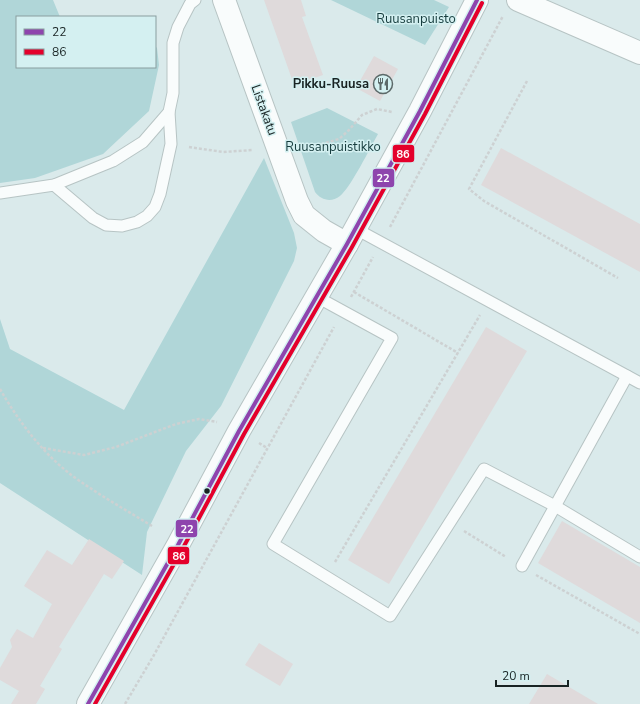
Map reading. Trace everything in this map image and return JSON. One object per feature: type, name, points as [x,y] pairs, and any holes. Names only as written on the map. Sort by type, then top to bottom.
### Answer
[{"type":"main road","name":"Listakatu","points":[[224,0],[297,201],[304,215],[324,231],[352,236]]},
{"type":"main road","points":[[88,704],[178,545],[238,431],[352,236],[420,111],[477,0]]},
{"type":"main road","points":[[511,7],[640,53]]},
{"type":"lane","points":[[54,185],[93,218],[106,225],[122,226],[137,222],[147,216],[155,207],[160,194],[170,144],[169,112],[173,93],[173,43],[178,27],[190,4],[194,0]]},
{"type":"lane","points":[[0,193],[54,185],[113,161],[143,142],[169,112]]},
{"type":"lane","points":[[352,236],[381,243],[640,383]]},
{"type":"lane","points":[[316,297],[392,338],[273,544],[390,616],[484,469],[555,506],[640,557]]},
{"type":"lane","points":[[522,566],[627,376]]},
{"type":"path","points":[[125,704],[154,655],[511,7]]},
{"type":"path","points":[[527,82],[469,189],[484,201],[618,278]]},
{"type":"path","points":[[354,292],[458,353]]},
{"type":"path","points":[[326,577],[488,301]]},
{"type":"path","points":[[0,389],[10,406],[38,444],[74,476],[152,526]]},
{"type":"path","points":[[43,448],[84,455],[116,447],[176,424],[199,419],[220,422]]},
{"type":"path","points":[[450,522],[522,566],[640,634]]},
{"type":"green space","points":[[0,0],[53,0],[60,16],[16,16],[16,68],[156,68],[156,47],[157,48],[159,65],[149,111],[103,154],[35,178],[0,183]]},
{"type":"green space","name":"Ruusanpuisto","points":[[331,0],[434,0],[449,7],[425,45]]},
{"type":"green space","name":"Ruusanpuistikko","points":[[327,108],[378,134],[355,176],[340,196],[330,200],[323,199],[315,192],[291,122]]},
{"type":"green space","points":[[264,158],[294,233],[297,248],[294,261],[221,406],[186,451],[147,532],[142,575],[0,483],[0,319],[10,349],[124,410]]},
{"type":"building","points":[[264,0],[301,0],[306,16],[302,17],[323,75],[294,85]]},
{"type":"building","points":[[374,56],[398,69],[380,101],[356,88]]},
{"type":"building","points":[[501,148],[640,224],[640,272],[481,185]]},
{"type":"building","points":[[486,327],[527,351],[389,584],[348,560]]},
{"type":"building","points":[[562,521],[640,567],[640,623],[538,563]]},
{"type":"building","points":[[89,539],[124,561],[112,579],[104,574],[59,647],[62,649],[40,686],[45,689],[36,704],[11,704],[19,691],[0,680],[0,668],[12,647],[10,640],[17,629],[33,638],[52,604],[24,586],[47,550],[72,565]]},
{"type":"building","points":[[259,643],[293,664],[280,686],[245,665]]},
{"type":"building","points":[[547,674],[598,704],[529,704]]},
{"type":"transit line","name":"22","points":[[88,704],[178,545],[239,431],[347,244],[420,111],[477,0]]},
{"type":"transit line","name":"86","points":[[95,704],[183,548],[244,434],[352,247],[425,114],[482,3]]},
{"type":"place","name":"Pikku-Ruusa","points":[[383,84]]}]
